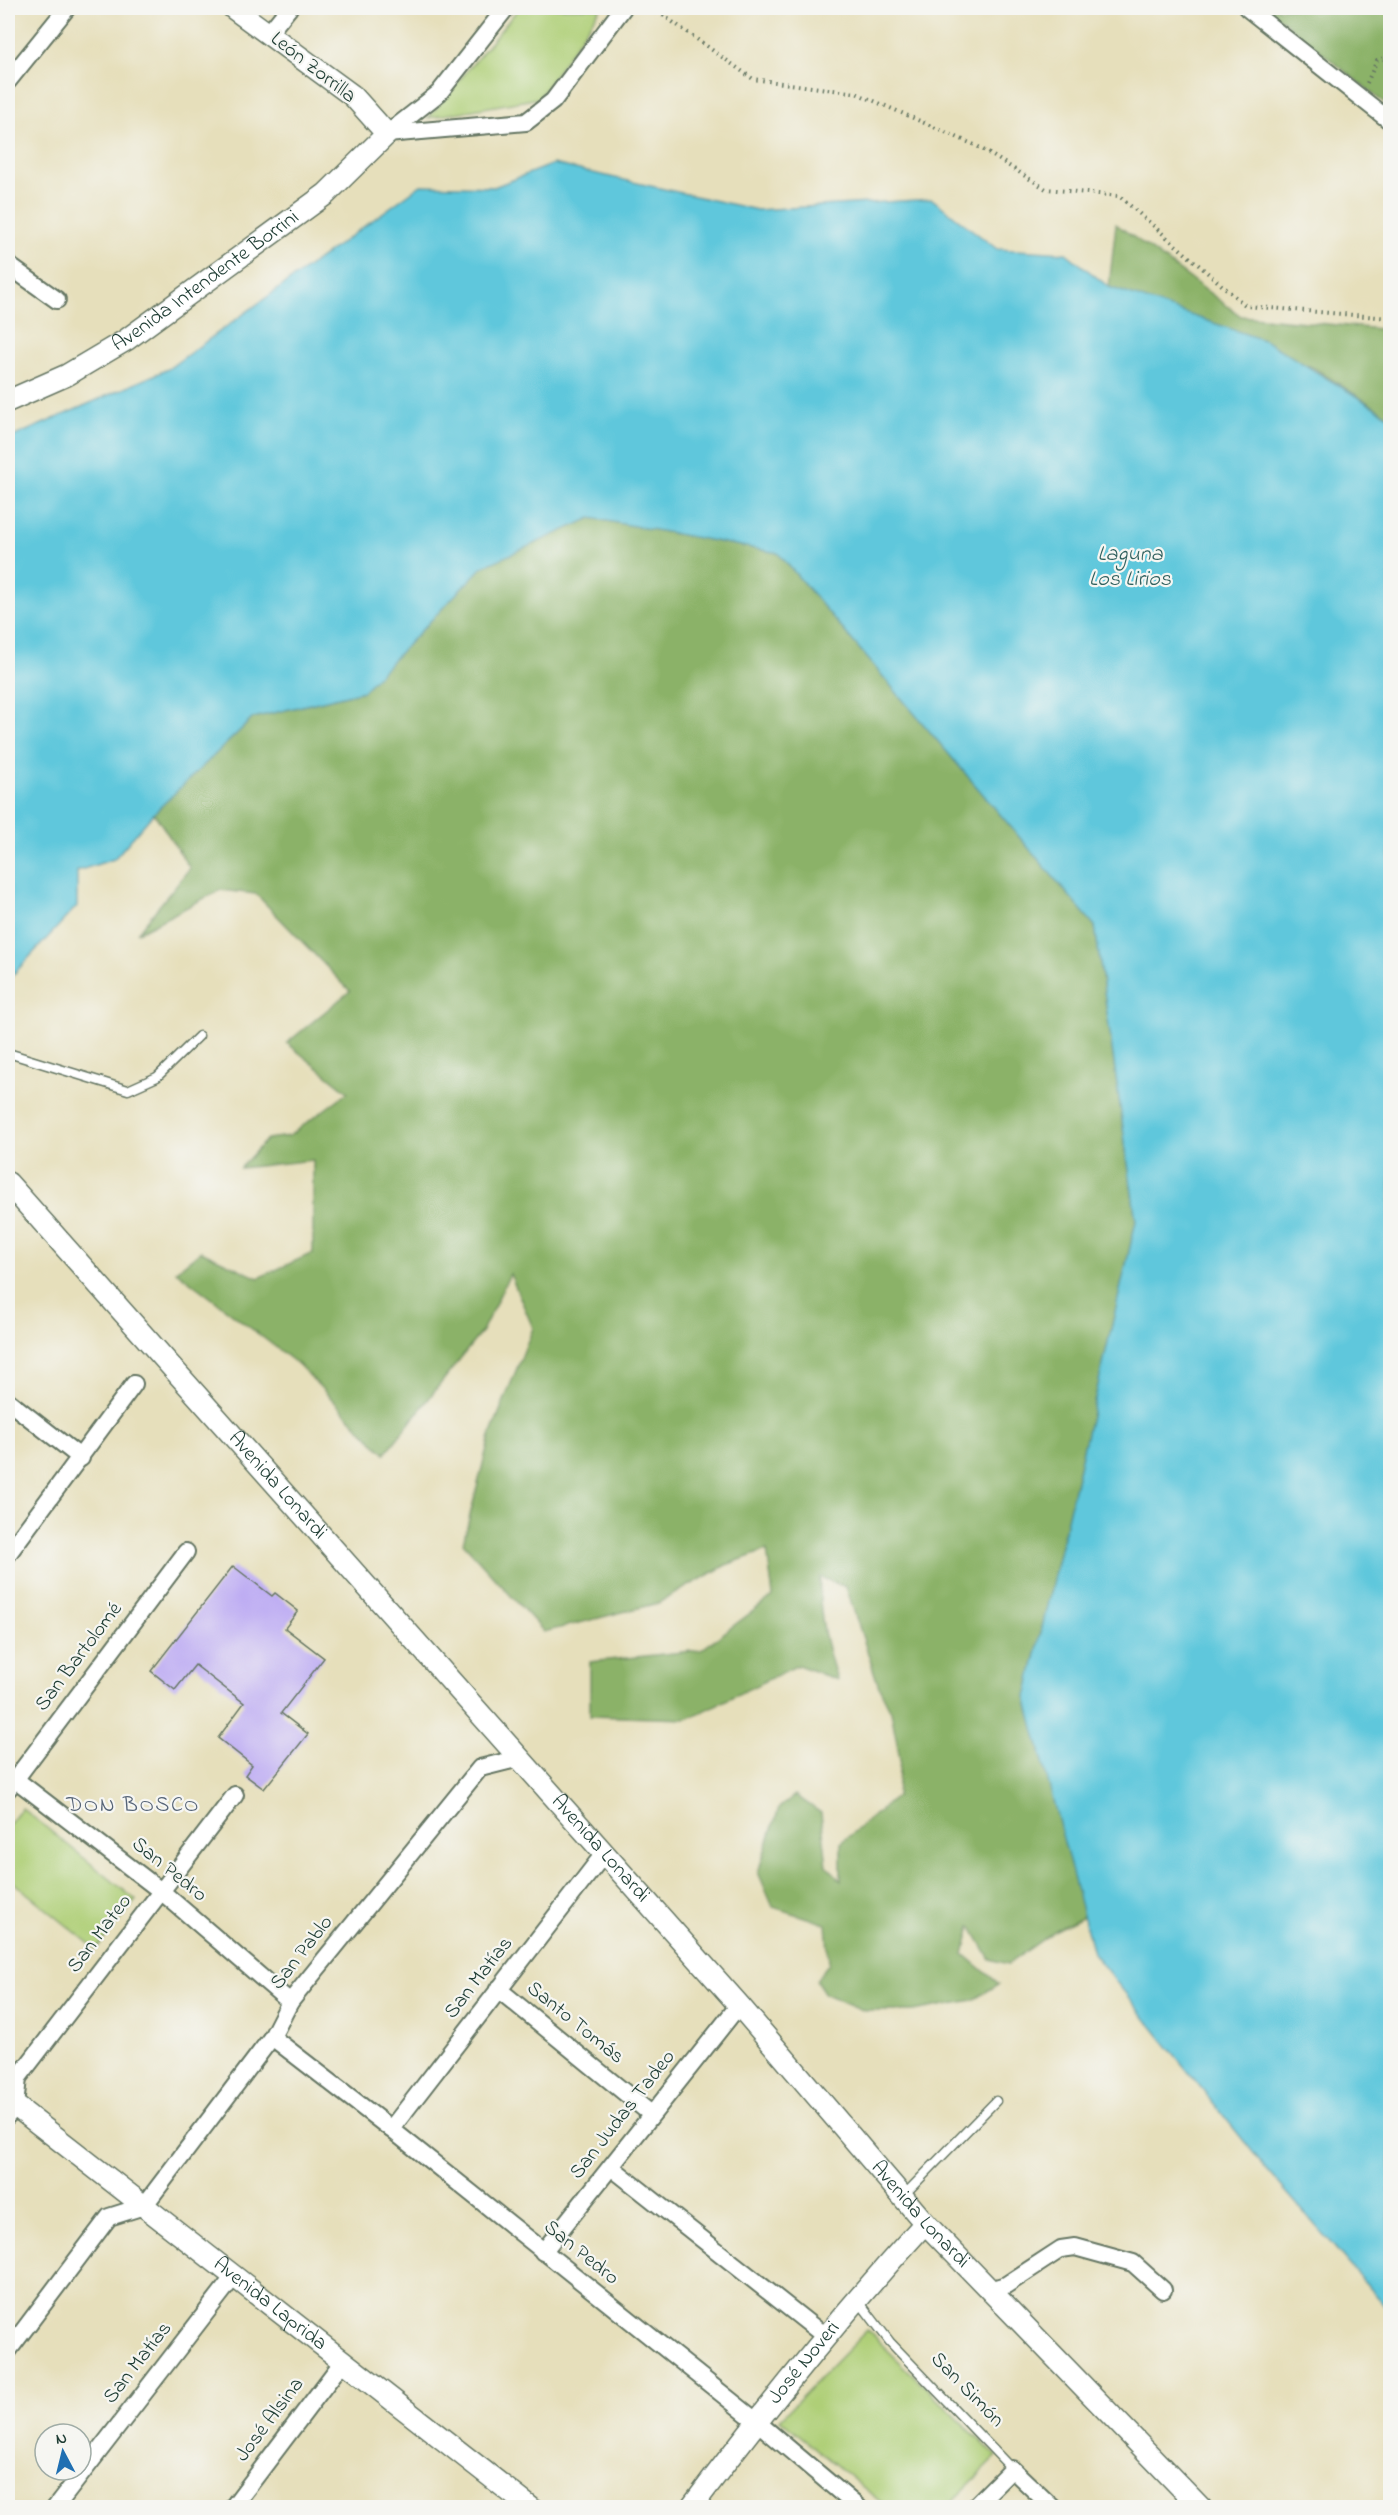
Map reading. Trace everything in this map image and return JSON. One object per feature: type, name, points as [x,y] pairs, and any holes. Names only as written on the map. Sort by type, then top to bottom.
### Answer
[{"type":"street","points":[[8,81],[67,8]]},
{"type":"street","name":"León Zorrilla","points":[[233,8],[353,96],[387,134]]},
{"type":"street","points":[[268,34],[290,8]]},
{"type":"street","name":"Avenida Intendente Borrini","points":[[8,401],[67,375],[126,340],[326,194],[387,134],[440,93],[506,8]]},
{"type":"street","points":[[387,134],[526,122],[553,101],[623,8]]},
{"type":"street","points":[[1247,8],[1390,122]]},
{"type":"street","points":[[8,265],[57,300]]},
{"type":"street","name":"Avenida Lonardi","points":[[8,1183],[520,1758],[603,1855],[739,2005],[902,2197],[1201,2508]]},
{"type":"street","points":[[8,1554],[135,1384]]},
{"type":"street","points":[[8,1401],[81,1458]]},
{"type":"street","name":"San Bartolomé","points":[[11,1784],[186,1552]]},
{"type":"street","name":"San Pablo","points":[[144,2206],[272,2037],[290,2002],[480,1768],[520,1758]]},
{"type":"street","name":"San Pedro","points":[[11,1784],[161,1891],[290,2002]]},
{"type":"street","name":"San Mateo","points":[[10,2107],[18,2078],[235,1795]]},
{"type":"street","name":"San Matías","points":[[391,2128],[603,1855]]},
{"type":"street","name":"Santo Tomás","points":[[498,1989],[651,2114]]},
{"type":"street","name":"San Judas Tadeo","points":[[543,2252],[739,2005]]},
{"type":"street","name":"San Pedro","points":[[272,2037],[391,2128],[756,2421],[859,2508]]},
{"type":"street","name":"Avenida Laprida","points":[[10,2107],[235,2275],[531,2508]]},
{"type":"street","points":[[611,2167],[826,2337]]},
{"type":"street","points":[[8,2350],[109,2217],[144,2206]]},
{"type":"street","name":"José Noveri","points":[[691,2508],[756,2421],[856,2298],[926,2223]]},
{"type":"street","points":[[989,2290],[1006,2285],[1061,2249],[1075,2247],[1133,2263],[1163,2290]]},
{"type":"street","name":"San Matías","points":[[55,2508],[235,2275]]},
{"type":"street","name":"José Alsina","points":[[238,2506],[344,2360]]},
{"type":"street","points":[[973,2508],[1012,2469]]},
{"type":"street","name":"San Simón","points":[[1012,2469],[1053,2508]]},
{"type":"lane","points":[[8,1053],[128,1090],[157,1077],[199,1036]]},
{"type":"lane","points":[[902,2197],[996,2101]]},
{"type":"lane","name":"San Simón","points":[[856,2298],[890,2342],[1012,2469]]},
{"type":"path","points":[[653,8],[753,79],[856,93],[977,146],[1046,189],[1119,196],[1246,306],[1390,318]]},
{"type":"path","points":[[1360,97],[1377,60],[1390,57]]},
{"type":"green space","points":[[519,8],[601,8],[539,98],[428,118]]},
{"type":"green space","points":[[1267,8],[1390,8],[1390,108]]},
{"type":"green space","points":[[1116,224],[1241,316],[1390,330],[1390,417],[1314,368],[1109,287]]},
{"type":"green space","points":[[591,518],[778,553],[1095,926],[1136,1221],[1026,1697],[1084,1916],[1056,1930],[1008,1964],[990,1959],[971,1926],[964,1954],[999,1984],[973,2000],[913,2011],[865,2011],[825,1994],[816,1980],[829,1963],[826,1924],[773,1907],[758,1872],[779,1808],[795,1795],[821,1813],[827,1866],[841,1880],[841,1843],[897,1796],[900,1759],[891,1711],[879,1687],[846,1587],[820,1577],[820,1604],[824,1629],[837,1680],[798,1665],[687,1719],[590,1716],[590,1662],[701,1650],[773,1596],[767,1550],[726,1565],[658,1603],[544,1632],[463,1543],[490,1436],[533,1328],[510,1274],[482,1331],[385,1454],[299,1365],[176,1271],[201,1251],[258,1278],[313,1253],[313,1160],[240,1168],[267,1139],[289,1136],[348,1092],[287,1043],[350,991],[256,894],[220,890],[137,933],[190,868],[154,813],[253,718],[363,691],[482,567]]},
{"type":"green space","points":[[22,1808],[136,1900],[96,1949],[8,1878],[8,1826]]},
{"type":"green space","points":[[867,2330],[997,2457],[946,2507],[887,2507],[780,2419]]},
{"type":"water","name":"Laguna Los Lirios","points":[[553,164],[757,210],[932,199],[997,249],[1066,253],[1109,287],[1266,341],[1390,417],[1390,2311],[1268,2171],[1093,1953],[1026,1697],[1136,1221],[1095,926],[778,553],[591,518],[482,567],[363,691],[253,718],[154,813],[114,859],[77,871],[77,906],[8,980],[8,439],[168,369],[421,185],[494,187]]},
{"type":"building","points":[[233,1566],[272,1596],[275,1593],[298,1611],[285,1628],[324,1658],[281,1713],[308,1734],[264,1789],[245,1775],[252,1765],[218,1738],[244,1703],[195,1665],[175,1690],[151,1671]]},
{"type":"district","name":"DON BOSCO","points":[[133,1806]]}]
